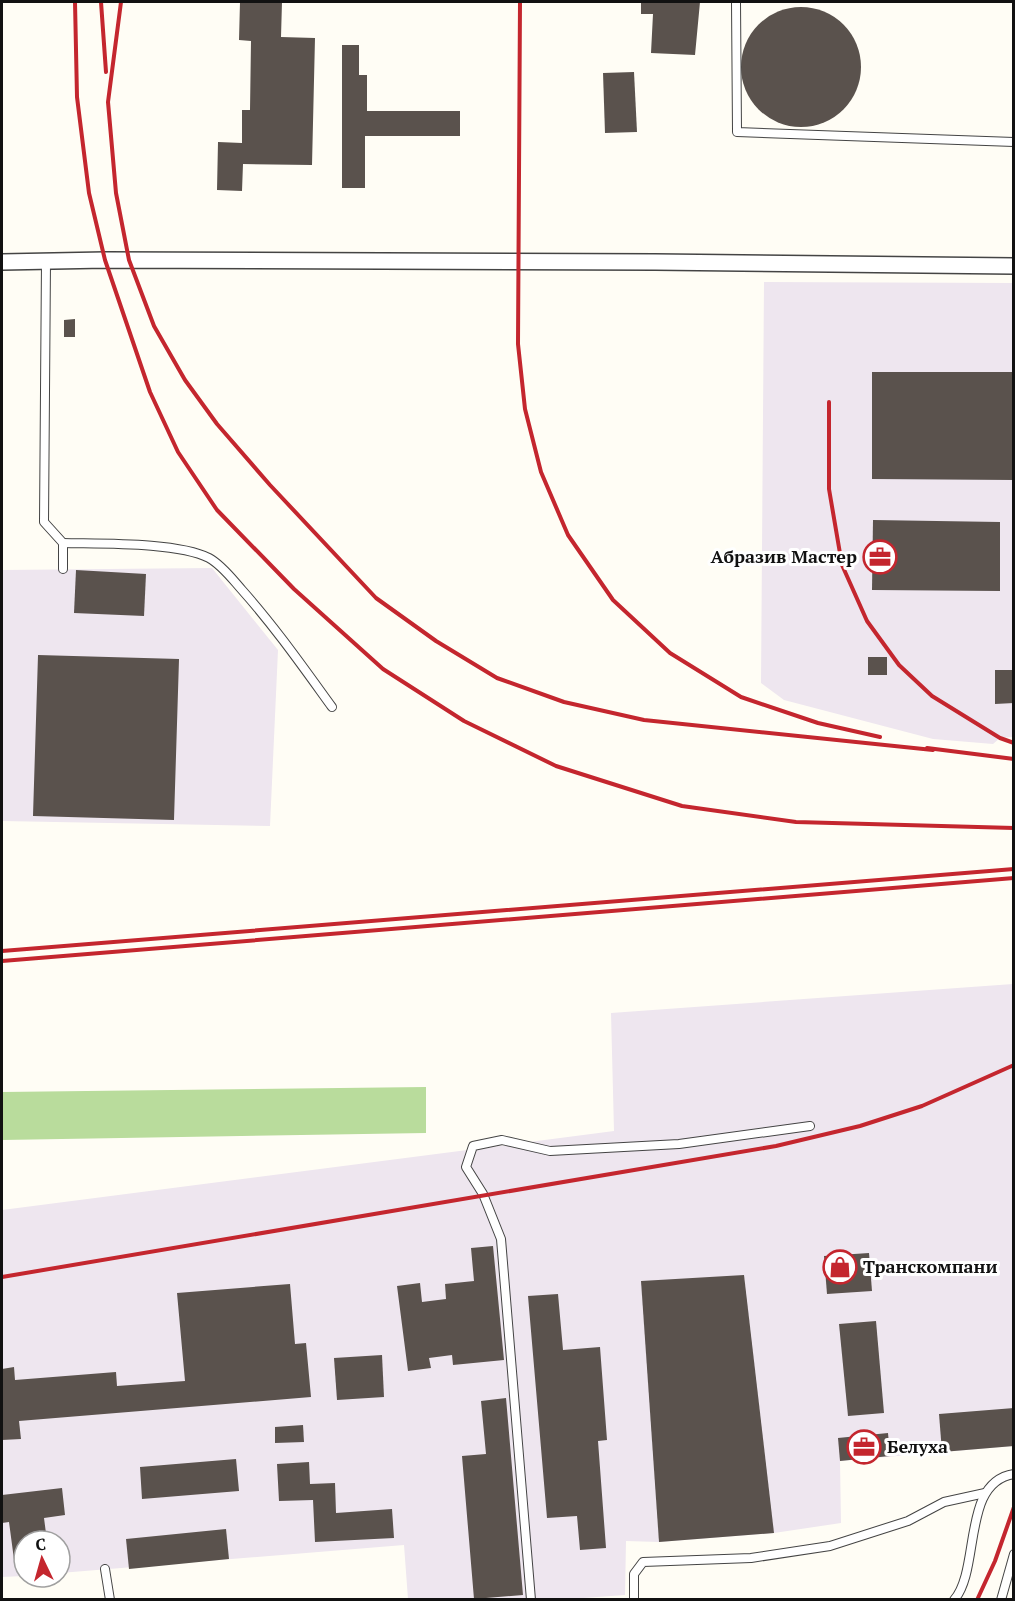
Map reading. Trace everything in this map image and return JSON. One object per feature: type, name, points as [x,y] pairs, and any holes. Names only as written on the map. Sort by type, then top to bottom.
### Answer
[{"type":"street","points":[[2,262],[656,262],[1014,266]]},
{"type":"lane","points":[[736,2],[737,132],[1014,142]]},
{"type":"lane","points":[[46,261],[44,522],[63,543],[63,569]]},
{"type":"lane","points":[[63,543],[147,546],[180,550],[210,559],[232,578],[270,623],[332,707]]},
{"type":"lane","points":[[531,1599],[501,1239],[483,1194],[466,1167],[473,1146],[502,1140],[550,1151],[667,1144],[810,1126]]},
{"type":"lane","points":[[954,1599],[959,1594],[968,1566],[974,1528],[986,1493],[1002,1476],[1014,1474]]},
{"type":"lane","points":[[634,1599],[634,1575],[643,1562],[751,1558],[830,1546],[908,1521],[944,1502],[986,1493]]},
{"type":"lane","points":[[1001,1599],[1014,1554]]},
{"type":"lane","points":[[105,1569],[110,1599]]},
{"type":"shaded area","points":[[764,282],[1013,283],[1013,737],[1000,738],[993,744],[933,739],[784,700],[761,683]]},
{"type":"shaded area","points":[[212,568],[278,650],[270,826],[2,821],[2,570]]},
{"type":"shaded area","points":[[1013,984],[1013,1446],[840,1461],[841,1523],[774,1533],[659,1542],[626,1541],[625,1595],[556,1600],[408,1599],[404,1545],[72,1572],[72,1529],[12,1529],[12,1577],[2,1577],[2,1210],[614,1131],[611,1013]]},
{"type":"green space","points":[[426,1087],[426,1133],[2,1140],[2,1092]]},
{"type":"building","points":[[240,2],[282,2],[281,37],[315,38],[312,165],[243,164],[242,191],[217,190],[218,142],[242,143],[242,110],[250,110],[251,41],[239,40]]},
{"type":"building","points":[[641,2],[700,2],[695,55],[651,53],[653,14],[641,14]]},
{"type":"building","points":[[801,7],[824,11],[844,24],[857,44],[861,67],[857,90],[844,110],[824,123],[801,127],[778,123],[758,110],[745,90],[741,67],[745,44],[758,24],[778,11]]},
{"type":"building","points":[[342,45],[359,45],[359,75],[367,75],[367,111],[460,111],[460,136],[365,136],[365,188],[342,188]]},
{"type":"building","points":[[634,72],[637,132],[605,133],[603,73]]},
{"type":"building","points":[[75,319],[75,337],[64,337],[64,320]]},
{"type":"building","points":[[872,372],[1014,372],[1014,480],[872,479]]},
{"type":"building","points":[[873,520],[1000,522],[1000,591],[872,590]]},
{"type":"building","points":[[76,570],[146,574],[144,616],[74,613]]},
{"type":"building","points":[[38,655],[179,659],[174,820],[33,816]]},
{"type":"building","points":[[868,657],[887,657],[887,675],[868,675]]},
{"type":"building","points":[[995,670],[1014,670],[1014,703],[995,704]]},
{"type":"building","points":[[493,1246],[504,1360],[453,1365],[452,1355],[429,1358],[431,1368],[408,1371],[397,1286],[420,1283],[422,1302],[446,1299],[445,1284],[474,1281],[471,1248]]},
{"type":"building","points":[[869,1253],[872,1291],[827,1294],[824,1256]]},
{"type":"building","points":[[744,1275],[774,1533],[659,1542],[641,1281]]},
{"type":"building","points":[[290,1284],[295,1344],[306,1343],[311,1397],[19,1421],[21,1439],[2,1440],[2,1369],[14,1367],[15,1380],[116,1372],[117,1386],[185,1381],[177,1293]]},
{"type":"building","points":[[558,1294],[563,1350],[600,1347],[607,1440],[598,1441],[606,1548],[580,1550],[577,1516],[547,1518],[528,1296]]},
{"type":"building","points":[[876,1321],[884,1413],[848,1416],[839,1324]]},
{"type":"building","points":[[382,1355],[384,1397],[337,1400],[334,1358]]},
{"type":"building","points":[[506,1398],[523,1595],[474,1599],[462,1456],[486,1454],[481,1401]]},
{"type":"building","points":[[1014,1408],[1014,1446],[942,1452],[939,1414]]},
{"type":"building","points":[[303,1425],[304,1442],[275,1443],[275,1427]]},
{"type":"building","points":[[888,1433],[890,1456],[840,1461],[838,1438]]},
{"type":"building","points":[[236,1459],[239,1491],[142,1499],[140,1467]]},
{"type":"building","points":[[309,1462],[310,1484],[335,1483],[336,1513],[392,1509],[394,1538],[315,1542],[313,1500],[279,1501],[277,1464]]},
{"type":"building","points":[[62,1488],[65,1515],[44,1518],[45,1529],[12,1529],[12,1544],[9,1522],[2,1523],[2,1495]]},
{"type":"building","points":[[226,1529],[229,1559],[129,1569],[126,1539]]},
{"type":"railway","points":[[75,2],[77,97],[89,193],[105,260],[150,392],[178,452],[217,510],[294,589],[383,669],[464,721],[556,766],[682,806],[796,822],[1014,828]]},
{"type":"railway","points":[[101,2],[106,72]]},
{"type":"railway","points":[[121,2],[108,102],[116,193],[129,260],[154,326],[185,380],[217,424],[270,485],[376,598],[436,641],[497,678],[564,702],[644,720],[933,750]]},
{"type":"railway","points":[[520,2],[518,344],[525,409],[541,472],[568,535],[613,600],[670,653],[741,697],[818,723],[880,737]]},
{"type":"railway","points":[[829,402],[829,489],[842,565],[867,621],[899,665],[932,696],[1000,738],[1014,743]]},
{"type":"railway","points":[[927,748],[1014,759]]},
{"type":"railway","points":[[2,951],[1014,869]]},
{"type":"railway","points":[[2,961],[1014,878]]},
{"type":"railway","points":[[2,1277],[776,1146],[860,1126],[922,1106],[1014,1065]]},
{"type":"railway","points":[[977,1600],[995,1561],[1014,1507]]},
{"type":"place","name":"Абразив Мастер","points":[[880,557]]},
{"type":"place","name":"Транскомпани","points":[[840,1267]]},
{"type":"place","name":"Белуха","points":[[864,1447]]}]
